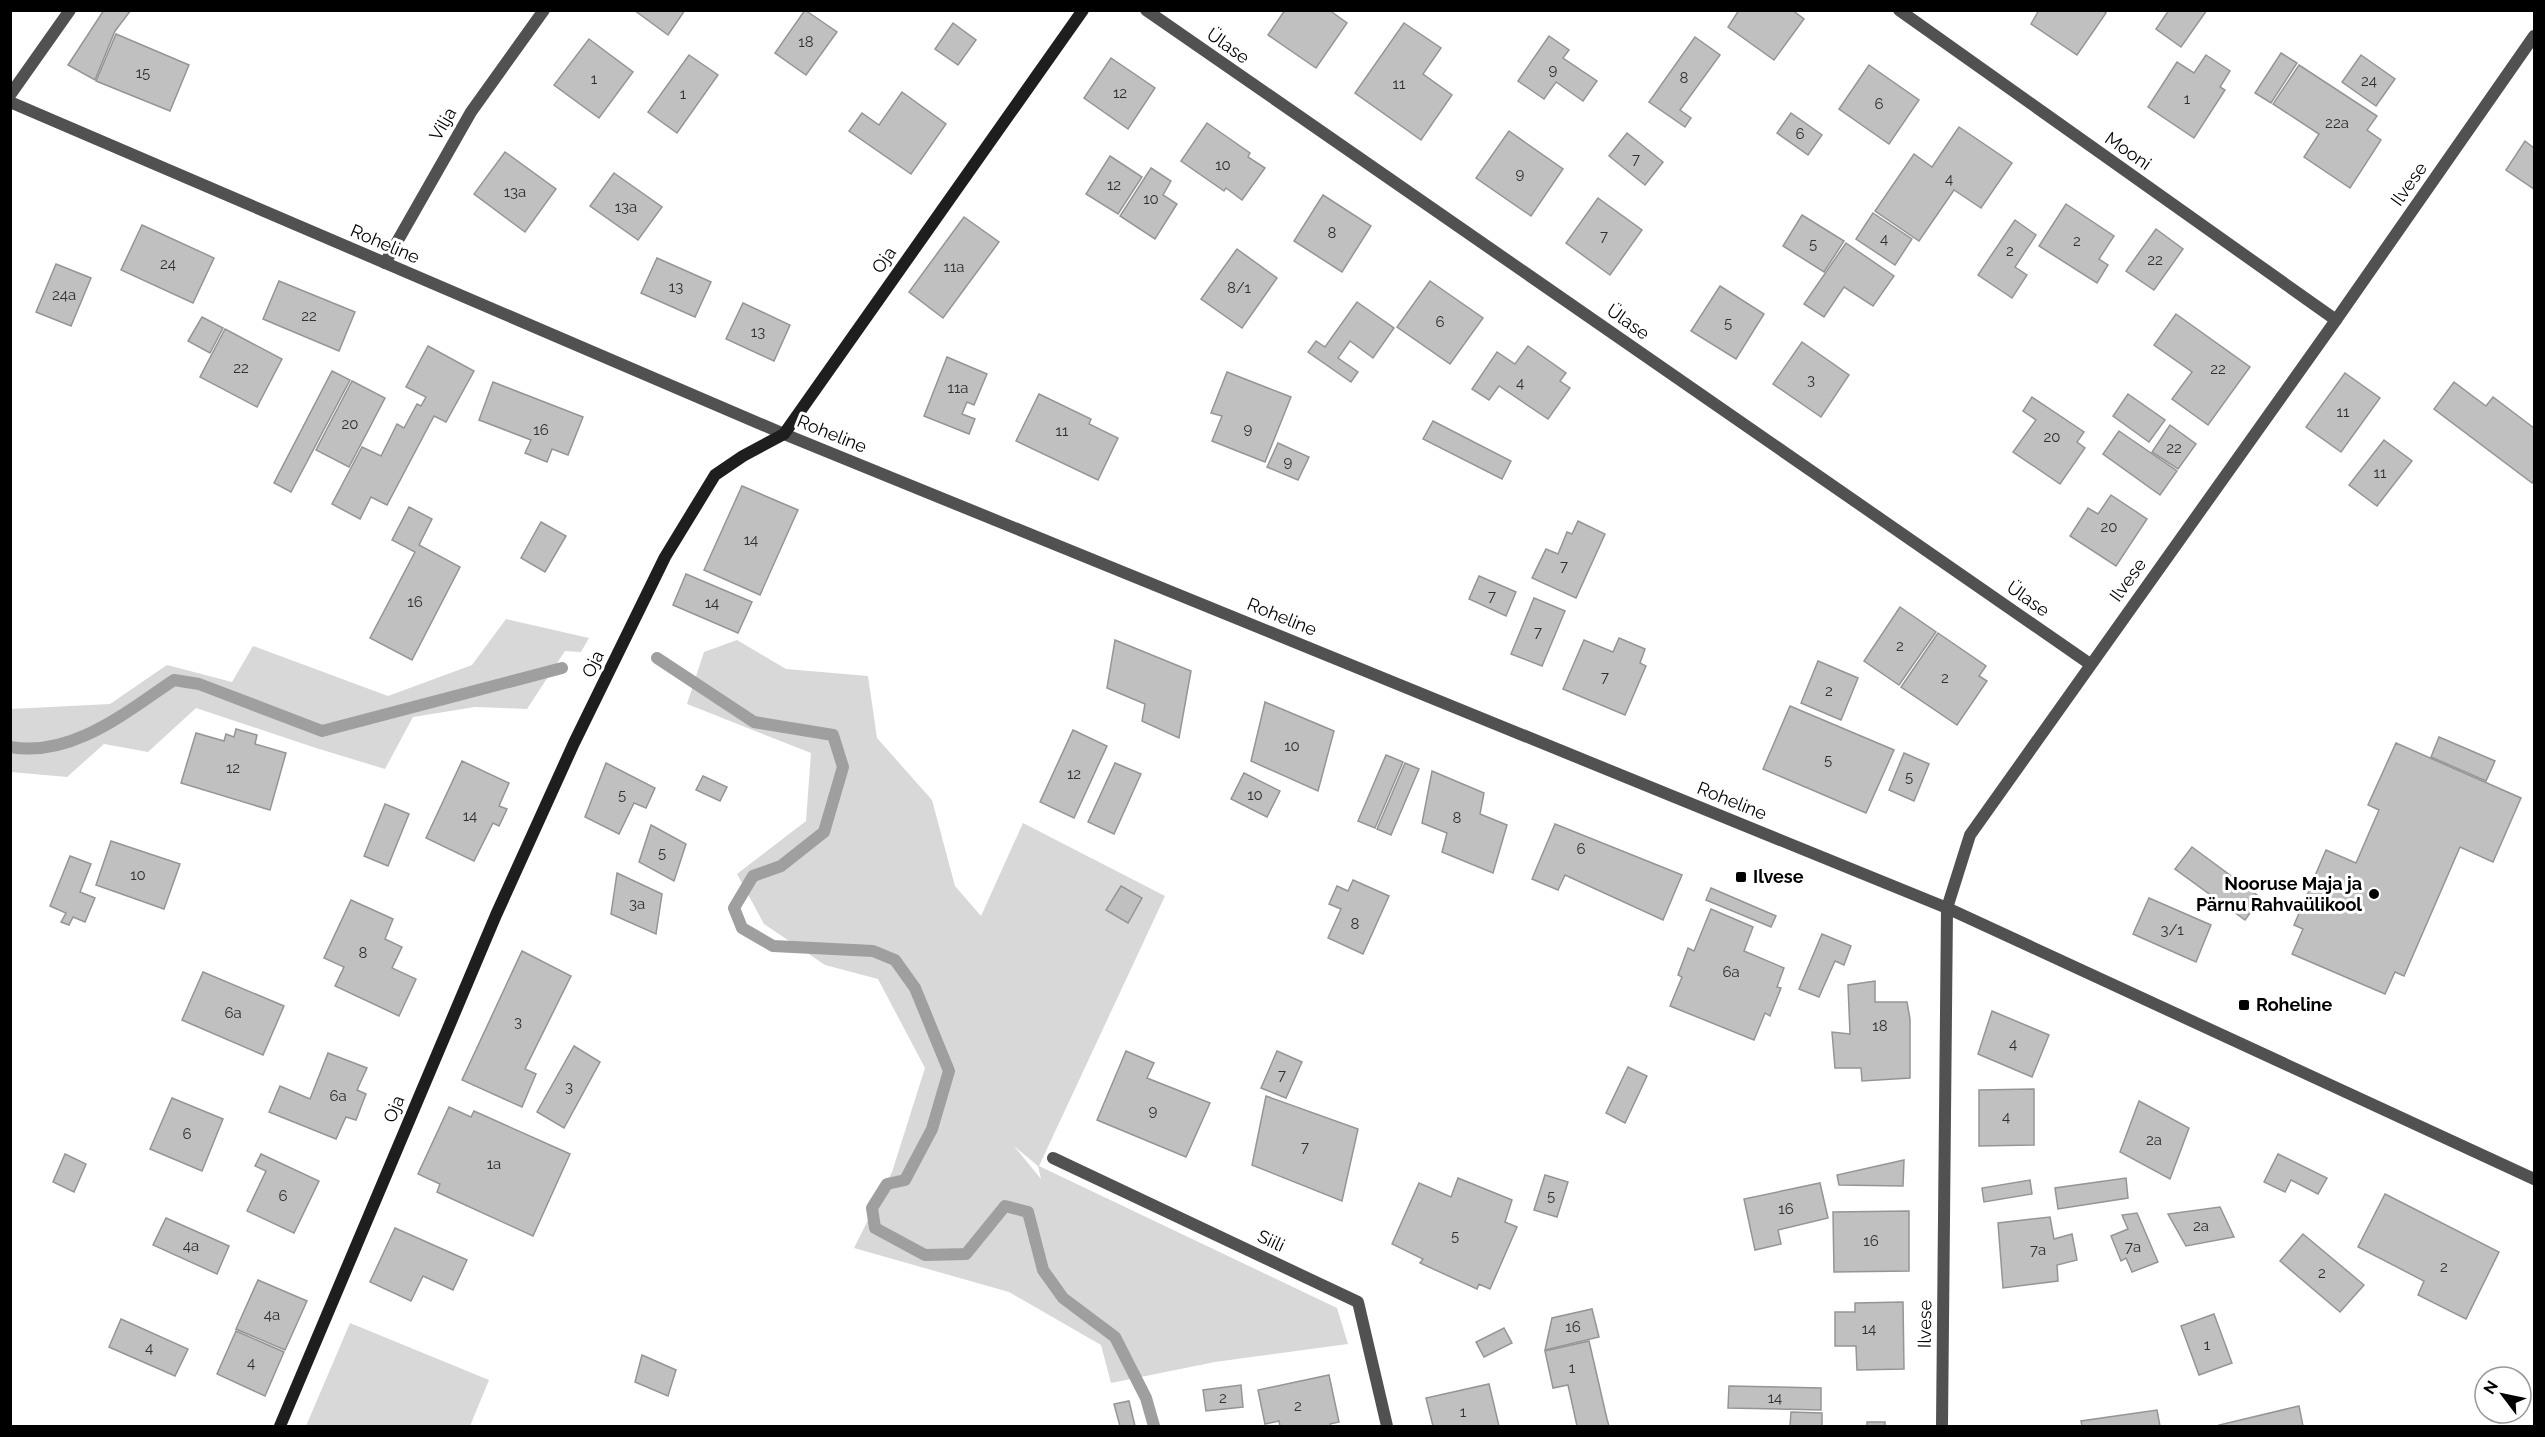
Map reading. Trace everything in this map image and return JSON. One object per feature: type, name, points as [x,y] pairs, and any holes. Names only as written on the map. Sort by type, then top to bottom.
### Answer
[{"type":"street","points":[[10,95],[70,10]]},
{"type":"street","name":"Vilja","points":[[385,263],[471,112],[544,10]]},
{"type":"street","name":"Oja","points":[[280,1426],[496,915],[574,743],[665,557],[716,475],[743,456],[784,434],[1083,10]]},
{"type":"street","name":"Ülase","points":[[1146,10],[2090,664]]},
{"type":"street","name":"Mooni","points":[[1899,10],[2336,320]]},
{"type":"street","name":"Ilvese","points":[[1942,1426],[1947,908],[1970,834],[2535,36]]},
{"type":"street","name":"Roheline","points":[[10,102],[784,434],[1947,908],[2535,1179]]},
{"type":"street","name":"Siili","points":[[1053,1158],[1358,1302],[1387,1426]]},
{"type":"shaded area","points":[[506,619],[589,638],[581,652],[565,651],[527,709],[475,707],[413,717],[385,769],[196,708],[148,752],[104,744],[67,777],[11,772],[11,709],[110,704],[167,665],[232,682],[253,646],[388,696],[472,665]]},
{"type":"shaded area","points":[[737,640],[786,669],[868,676],[877,738],[932,800],[955,886],[981,916],[1023,823],[1165,896],[1039,1166],[1337,1308],[1348,1344],[1215,1362],[1111,1383],[1101,1345],[1009,1292],[854,1248],[892,1172],[925,1068],[878,979],[825,965],[764,924],[737,874],[806,821],[811,753],[687,704],[704,652]],"holes":[[[1014,1146],[1038,1166],[1041,1179]]]},
{"type":"shaded area","points":[[350,1323],[489,1380],[470,1426],[306,1426]]},
{"type":"building","points":[[104,10],[131,10],[115,31],[95,80],[68,65]]},
{"type":"building","points":[[634,10],[685,10],[668,35]]},
{"type":"building","points":[[805,10],[837,32],[806,75],[775,53]]},
{"type":"building","points":[[1285,10],[1329,10],[1347,23],[1316,68],[1268,35]]},
{"type":"building","points":[[1739,10],[1792,10],[1804,19],[1774,60],[1728,27]]},
{"type":"building","points":[[2039,10],[2102,10],[2106,13],[2077,55],[2031,24]]},
{"type":"building","points":[[2169,10],[2207,10],[2181,47],[2156,29]]},
{"type":"building","points":[[953,23],[976,40],[958,65],[935,49]]},
{"type":"building","points":[[1404,23],[1441,48],[1423,74],[1452,95],[1421,140],[1355,93]]},
{"type":"building","points":[[116,34],[189,65],[170,111],[96,81]]},
{"type":"building","points":[[1549,36],[1569,50],[1563,58],[1597,81],[1583,101],[1556,82],[1544,99],[1518,81]]},
{"type":"building","points":[[1695,37],[1720,55],[1680,110],[1691,118],[1685,127],[1649,102]]},
{"type":"building","points":[[589,39],[633,72],[599,118],[554,85]]},
{"type":"building","points":[[2281,53],[2297,63],[2271,103],[2255,93]]},
{"type":"building","points":[[689,55],[718,75],[677,133],[648,112]]},
{"type":"building","points":[[2206,55],[2230,71],[2220,87],[2225,90],[2194,138],[2148,107],[2177,62],[2194,73]]},
{"type":"building","points":[[2361,55],[2395,79],[2376,106],[2342,82]]},
{"type":"building","points":[[1111,58],[1155,88],[1128,129],[1084,98]]},
{"type":"building","points":[[1869,65],[1919,100],[1889,144],[1839,109]]},
{"type":"building","points":[[2299,65],[2377,116],[2367,130],[2381,140],[2350,188],[2304,157],[2319,134],[2273,104]]},
{"type":"building","points":[[902,92],[946,124],[911,174],[849,131],[862,113],[879,125]]},
{"type":"building","points":[[1791,113],[1822,135],[1808,155],[1777,133]]},
{"type":"building","points":[[1207,123],[1250,153],[1248,157],[1265,168],[1242,200],[1226,188],[1224,191],[1181,161]]},
{"type":"building","points":[[1959,127],[2012,163],[1981,208],[1954,190],[1919,241],[1875,211],[1914,154],[1932,167]]},
{"type":"building","points":[[1509,131],[1563,169],[1531,216],[1476,178]]},
{"type":"building","points":[[1627,133],[1663,162],[1645,185],[1609,156]]},
{"type":"building","points":[[2525,141],[2534,148],[2534,189],[2506,170]]},
{"type":"building","points":[[505,152],[556,189],[525,232],[474,194]]},
{"type":"building","points":[[1110,156],[1142,177],[1118,214],[1086,194]]},
{"type":"building","points":[[1151,168],[1171,181],[1163,195],[1177,204],[1155,239],[1120,216]]},
{"type":"building","points":[[614,173],[662,207],[638,240],[590,206]]},
{"type":"building","points":[[1323,195],[1371,226],[1342,272],[1294,241]]},
{"type":"building","points":[[1598,198],[1642,230],[1610,275],[1566,243]]},
{"type":"building","points":[[2066,204],[2114,236],[2099,259],[2108,265],[2097,283],[2039,246]]},
{"type":"building","points":[[1873,213],[1912,239],[1895,265],[1856,239]]},
{"type":"building","points":[[1802,215],[1844,241],[1824,272],[1783,246]]},
{"type":"building","points":[[964,217],[999,242],[943,318],[909,292]]},
{"type":"building","points":[[2015,220],[2036,235],[2015,267],[2027,275],[2012,298],[1978,275]]},
{"type":"building","points":[[142,225],[214,258],[193,303],[121,270]]},
{"type":"building","points":[[2156,229],[2183,249],[2154,290],[2126,271]]},
{"type":"building","points":[[1846,243],[1894,276],[1873,306],[1844,287],[1824,317],[1804,304]]},
{"type":"building","points":[[1237,249],[1277,278],[1242,328],[1201,299]]},
{"type":"building","points":[[657,258],[711,282],[695,317],[641,293]]},
{"type":"building","points":[[56,264],[91,278],[71,326],[36,312]]},
{"type":"building","points":[[279,281],[355,312],[339,351],[263,319]]},
{"type":"building","points":[[1430,281],[1483,318],[1450,364],[1397,327]]},
{"type":"building","points":[[1720,286],[1764,314],[1736,359],[1691,331]]},
{"type":"building","points":[[1357,302],[1394,328],[1373,358],[1350,341],[1338,358],[1358,372],[1351,382],[1308,352],[1316,341],[1325,347]]},
{"type":"building","points":[[743,303],[790,325],[774,361],[726,339]]},
{"type":"building","points":[[2176,314],[2250,367],[2208,425],[2172,399],[2192,372],[2154,345]]},
{"type":"building","points":[[202,317],[223,328],[210,353],[188,341]]},
{"type":"building","points":[[225,329],[282,359],[257,407],[200,377]]},
{"type":"building","points":[[1802,342],[1849,375],[1821,417],[1773,384]]},
{"type":"building","points":[[428,346],[474,371],[446,422],[434,416],[387,505],[371,497],[360,519],[332,504],[362,447],[381,456],[397,424],[404,428],[417,404],[421,406],[426,397],[406,387]]},
{"type":"building","points":[[1528,346],[1566,373],[1560,381],[1570,388],[1548,419],[1499,386],[1489,400],[1472,389],[1497,352],[1515,364]]},
{"type":"building","points":[[947,357],[987,374],[974,405],[967,402],[962,414],[975,419],[969,434],[924,416]]},
{"type":"building","points":[[332,371],[350,380],[291,492],[274,483]]},
{"type":"building","points":[[1227,372],[1291,397],[1265,462],[1212,441],[1222,416],[1211,413]]},
{"type":"building","points":[[2345,373],[2380,398],[2341,452],[2306,427]]},
{"type":"building","points":[[352,381],[385,398],[349,467],[316,450]]},
{"type":"building","points":[[493,382],[583,417],[568,455],[552,449],[547,462],[525,453],[531,440],[479,420]]},
{"type":"building","points":[[2454,382],[2486,406],[2493,397],[2534,428],[2534,480],[2532,483],[2434,409]]},
{"type":"building","points":[[1039,394],[1091,419],[1089,424],[1118,438],[1098,480],[1016,441]]},
{"type":"building","points":[[2128,394],[2165,420],[2149,442],[2113,416]]},
{"type":"building","points":[[2032,397],[2084,432],[2077,442],[2085,448],[2060,484],[2013,452],[2036,420],[2023,411]]},
{"type":"building","points":[[1433,421],[1511,461],[1502,479],[1423,439]]},
{"type":"building","points":[[2170,425],[2196,444],[2178,469],[2152,452]]},
{"type":"building","points":[[2119,431],[2177,471],[2160,495],[2103,454]]},
{"type":"building","points":[[2384,440],[2412,461],[2377,506],[2349,485]]},
{"type":"building","points":[[1278,443],[1309,457],[1298,480],[1267,467]]},
{"type":"building","points":[[742,486],[798,510],[760,595],[704,570]]},
{"type":"building","points":[[2111,495],[2147,519],[2116,566],[2070,536],[2088,508],[2098,514]]},
{"type":"building","points":[[409,507],[432,519],[419,545],[460,567],[412,660],[370,638],[415,552],[392,540]]},
{"type":"building","points":[[1578,521],[1605,534],[1576,598],[1532,578],[1546,549],[1558,554],[1567,532],[1572,534]]},
{"type":"building","points":[[541,522],[566,536],[545,572],[521,558]]},
{"type":"building","points":[[686,574],[752,602],[738,633],[673,605]]},
{"type":"building","points":[[1479,576],[1516,592],[1506,616],[1469,599]]},
{"type":"building","points":[[1534,598],[1565,611],[1542,666],[1511,654]]},
{"type":"building","points":[[1900,607],[1936,632],[1899,685],[1864,661]]},
{"type":"building","points":[[1938,633],[1986,666],[1979,676],[1987,681],[1957,725],[1901,687]]},
{"type":"building","points":[[1619,638],[1645,649],[1640,663],[1646,666],[1625,715],[1563,689],[1584,640],[1613,652]]},
{"type":"building","points":[[1115,640],[1191,671],[1179,738],[1142,721],[1145,704],[1107,688]]},
{"type":"building","points":[[1818,661],[1858,678],[1841,720],[1801,703]]},
{"type":"building","points":[[1265,702],[1334,731],[1318,791],[1251,761]]},
{"type":"building","points":[[1790,706],[1894,750],[1866,813],[1763,769]]},
{"type":"building","points":[[236,729],[257,735],[255,744],[286,753],[270,810],[181,783],[196,733],[224,741],[226,734],[234,737]]},
{"type":"building","points":[[1073,730],[1107,746],[1074,818],[1040,802]]},
{"type":"building","points":[[2439,737],[2495,761],[2486,781],[2431,757]]},
{"type":"building","name":"Nooruse Maja ja Pärnu Rahvaülikool","points":[[2396,743],[2521,798],[2493,862],[2460,847],[2404,976],[2395,972],[2385,994],[2292,954],[2303,929],[2294,925],[2326,850],[2356,863],[2379,810],[2368,805]]},
{"type":"building","points":[[1904,753],[1929,764],[1914,801],[1889,790]]},
{"type":"building","points":[[1386,755],[1403,762],[1375,828],[1358,821]]},
{"type":"building","points":[[462,761],[509,783],[499,806],[507,809],[499,826],[493,823],[474,861],[426,838]]},
{"type":"building","points":[[606,763],[655,788],[646,808],[634,803],[619,834],[585,817]]},
{"type":"building","points":[[1115,763],[1141,774],[1114,834],[1088,822]]},
{"type":"building","points":[[1405,763],[1419,769],[1391,835],[1377,829]]},
{"type":"building","points":[[1432,771],[1484,793],[1480,814],[1507,825],[1493,873],[1442,852],[1447,833],[1422,823]]},
{"type":"building","points":[[1244,773],[1280,791],[1267,817],[1231,799]]},
{"type":"building","points":[[703,776],[727,787],[720,801],[696,790]]},
{"type":"building","points":[[385,804],[409,814],[388,866],[364,856]]},
{"type":"building","points":[[1555,824],[1682,875],[1663,920],[1565,875],[1558,890],[1532,879]]},
{"type":"building","points":[[651,825],[686,844],[674,881],[639,862]]},
{"type":"building","points":[[111,841],[180,864],[164,909],[96,885]]},
{"type":"building","points":[[2192,847],[2261,898],[2245,920],[2175,869]]},
{"type":"building","points":[[70,856],[91,864],[80,892],[95,898],[85,922],[73,917],[69,925],[61,922],[66,913],[50,906]]},
{"type":"building","points":[[617,873],[662,894],[656,934],[611,914]]},
{"type":"building","points":[[1353,880],[1389,896],[1363,954],[1328,938],[1341,909],[1329,904],[1337,886],[1348,891]]},
{"type":"building","points":[[1121,886],[1142,898],[1128,923],[1106,910]]},
{"type":"building","points":[[1711,888],[1776,916],[1771,927],[1706,900]]},
{"type":"building","points":[[2149,898],[2211,925],[2196,962],[2133,934]]},
{"type":"building","points":[[351,900],[393,919],[385,939],[402,947],[392,968],[416,979],[399,1016],[335,986],[344,967],[324,958]]},
{"type":"building","points":[[1711,909],[1753,927],[1744,951],[1784,968],[1777,987],[1781,988],[1770,1016],[1765,1013],[1754,1040],[1670,1006],[1682,977],[1678,975],[1688,948],[1694,951]]},
{"type":"building","points":[[1822,934],[1851,946],[1844,965],[1835,961],[1819,997],[1799,989]]},
{"type":"building","points":[[522,951],[571,976],[525,1069],[536,1074],[522,1107],[462,1080]]},
{"type":"building","points":[[203,972],[284,1006],[263,1055],[182,1020]]},
{"type":"building","points":[[1875,981],[1875,1002],[1907,1002],[1910,1019],[1910,1078],[1862,1081],[1861,1068],[1835,1068],[1832,1032],[1850,1034],[1848,985]]},
{"type":"building","points":[[1992,1011],[2049,1035],[2032,1077],[1978,1054]]},
{"type":"building","points":[[574,1046],[600,1062],[564,1128],[537,1112]]},
{"type":"building","points":[[1126,1051],[1154,1063],[1147,1078],[1210,1103],[1186,1157],[1097,1120]]},
{"type":"building","points":[[1277,1051],[1302,1062],[1286,1098],[1261,1088]]},
{"type":"building","points":[[328,1053],[367,1068],[357,1090],[366,1094],[356,1120],[346,1117],[336,1139],[269,1112],[280,1086],[310,1099]]},
{"type":"building","points":[[1628,1067],[1647,1076],[1625,1123],[1606,1113]]},
{"type":"building","points":[[2034,1089],[2034,1145],[1979,1146],[1979,1090]]},
{"type":"building","points":[[1266,1096],[1358,1129],[1342,1201],[1252,1165]]},
{"type":"building","points":[[172,1098],[223,1119],[202,1171],[150,1149]]},
{"type":"building","points":[[2139,1101],[2189,1128],[2170,1179],[2120,1152]]},
{"type":"building","points":[[449,1107],[471,1117],[474,1111],[570,1154],[533,1236],[437,1192],[440,1184],[418,1174]]},
{"type":"building","points":[[65,1154],[86,1164],[74,1192],[53,1182]]},
{"type":"building","points":[[261,1154],[319,1181],[294,1233],[247,1211],[266,1171],[255,1166]]},
{"type":"building","points":[[2278,1154],[2327,1178],[2318,1194],[2291,1180],[2285,1192],[2264,1182]]},
{"type":"building","points":[[1904,1160],[1903,1186],[1839,1185],[1837,1175]]},
{"type":"building","points":[[1545,1175],[1568,1182],[1557,1217],[1534,1210]]},
{"type":"building","points":[[1458,1178],[1512,1200],[1505,1222],[1517,1227],[1490,1289],[1479,1284],[1477,1289],[1420,1263],[1423,1259],[1392,1244],[1419,1183],[1451,1197]]},
{"type":"building","points":[[2126,1178],[2128,1198],[2058,1209],[2055,1188]]},
{"type":"building","points":[[2030,1180],[2032,1194],[1984,1202],[1982,1188]]},
{"type":"building","points":[[1820,1183],[1828,1218],[1778,1230],[1781,1244],[1755,1250],[1744,1199]]},
{"type":"building","points":[[2385,1194],[2499,1252],[2466,1319],[2418,1295],[2424,1281],[2358,1247]]},
{"type":"building","points":[[2220,1207],[2234,1237],[2186,1246],[2168,1214]]},
{"type":"building","points":[[1909,1211],[1909,1271],[1834,1272],[1833,1212]]},
{"type":"building","points":[[2137,1213],[2158,1262],[2132,1272],[2126,1258],[2121,1261],[2111,1236],[2128,1229],[2122,1215]]},
{"type":"building","points":[[2050,1217],[2054,1239],[2072,1234],[2077,1260],[2057,1265],[2058,1281],[2003,1288],[1998,1223]]},
{"type":"building","points":[[166,1218],[229,1246],[217,1274],[153,1245]]},
{"type":"building","points":[[395,1228],[467,1260],[453,1290],[423,1276],[411,1301],[370,1282]]},
{"type":"building","points":[[2303,1234],[2364,1285],[2340,1312],[2280,1261]]},
{"type":"building","points":[[258,1280],[307,1301],[285,1350],[236,1329]]},
{"type":"building","points":[[1903,1302],[1904,1369],[1857,1370],[1856,1346],[1835,1346],[1835,1312],[1855,1312],[1855,1303]]},
{"type":"building","points":[[1592,1309],[1599,1337],[1545,1350],[1552,1318]]},
{"type":"building","points":[[2214,1314],[2232,1363],[2199,1375],[2181,1326]]},
{"type":"building","points":[[121,1319],[188,1349],[175,1376],[109,1347]]},
{"type":"building","points":[[1504,1328],[1512,1343],[1484,1357],[1476,1342]]},
{"type":"building","points":[[236,1331],[284,1352],[265,1396],[217,1374]]},
{"type":"building","points":[[1589,1341],[1609,1426],[1577,1426],[1568,1385],[1553,1388],[1545,1351]]},
{"type":"building","points":[[642,1355],[676,1370],[668,1396],[635,1382]]},
{"type":"building","points":[[1329,1375],[1339,1422],[1330,1424],[1331,1426],[1280,1426],[1279,1421],[1265,1424],[1258,1390]]},
{"type":"building","points":[[1489,1384],[1499,1426],[1433,1426],[1426,1398]]},
{"type":"building","points":[[1241,1385],[1243,1407],[1206,1411],[1203,1390]]},
{"type":"building","points":[[1729,1386],[1821,1388],[1821,1410],[1728,1408]]},
{"type":"building","points":[[1129,1401],[1135,1426],[1120,1426],[1114,1404]]},
{"type":"building","points":[[2299,1406],[2303,1426],[2219,1426],[2219,1425]]},
{"type":"building","points":[[2157,1410],[2160,1426],[2082,1426],[2081,1421]]},
{"type":"building","points":[[1791,1412],[1822,1413],[1822,1426],[1790,1426]]},
{"type":"building","points":[[1867,1422],[1885,1422],[1885,1426],[1867,1426]]},
{"type":"waterway","points":[[657,658],[754,722],[833,735],[843,767],[824,832],[781,866],[753,876],[734,908],[742,928],[773,946],[873,951],[895,960],[915,988],[949,1071],[932,1129],[905,1180],[887,1184],[872,1208],[875,1228],[925,1255],[966,1254],[1005,1206],[1028,1212],[1043,1270],[1063,1298],[1115,1337],[1146,1398],[1154,1426]]},
{"type":"waterway","points":[[10,747],[33,749],[55,746],[76,739],[117,718],[174,680],[199,684],[322,731],[562,668]]},
{"type":"place","name":"Ilvese","points":[[1741,877]]},
{"type":"place","name":"Nooruse Maja ja Pärnu Rahvaülikool","points":[[2374,894]]},
{"type":"place","name":"Roheline","points":[[2244,1005]]}]
